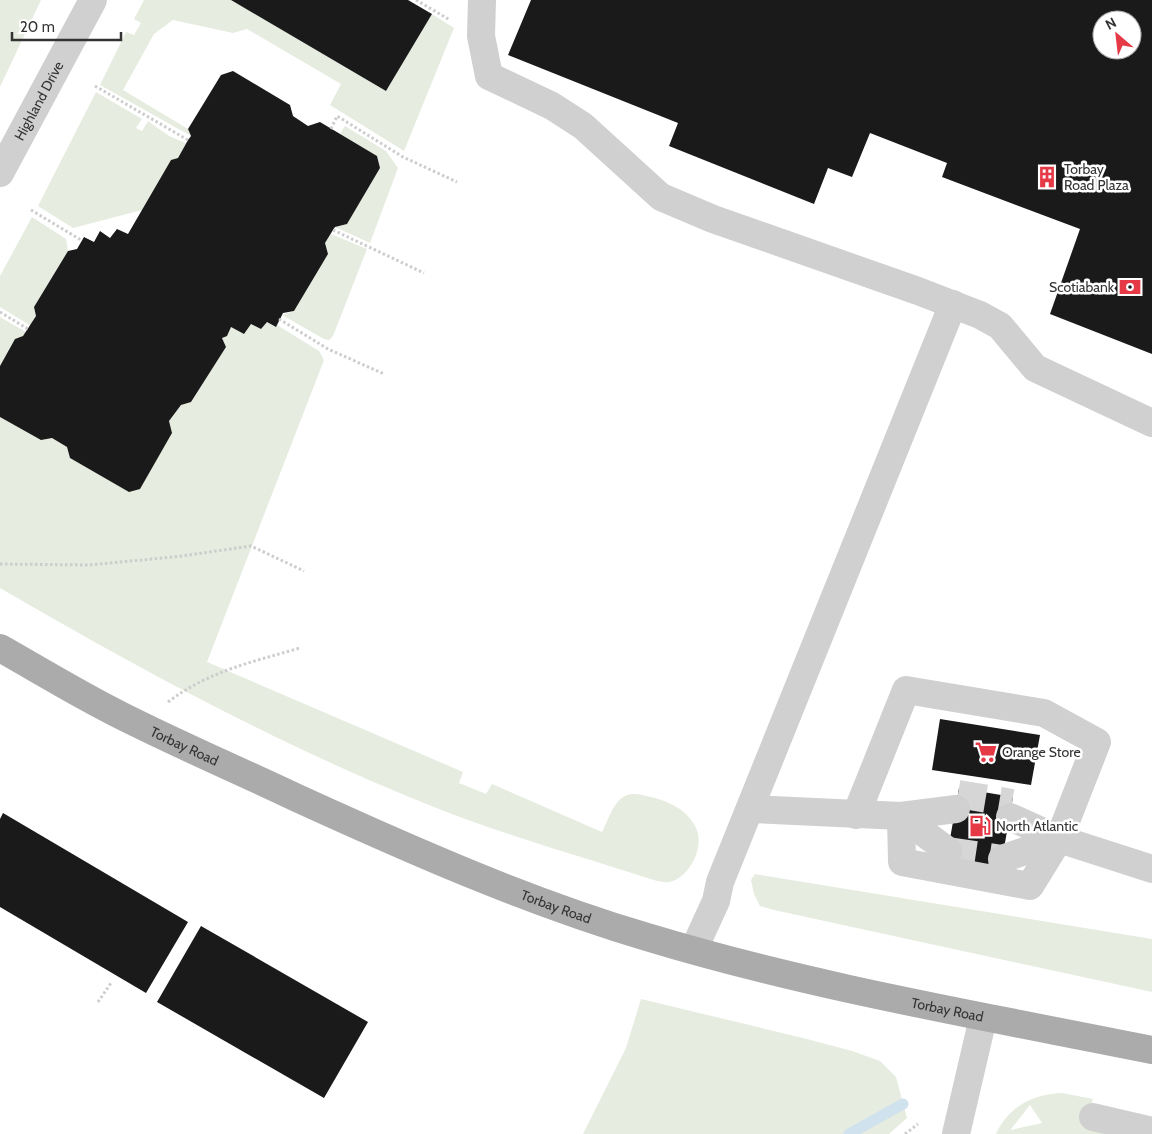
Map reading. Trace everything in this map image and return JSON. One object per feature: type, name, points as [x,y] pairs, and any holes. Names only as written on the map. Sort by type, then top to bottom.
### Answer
[{"type":"main road","name":"Torbay Road","points":[[0,648],[119,714],[352,823],[469,874],[647,937],[769,969],[983,1018],[1152,1050]]},
{"type":"street","points":[[482,0],[480,10],[481,36],[488,76],[552,106],[583,126],[661,197],[713,219],[953,304],[1000,326],[1034,368],[1152,423]]},
{"type":"street","name":"Highland Drive","points":[[0,173],[85,8]]},
{"type":"street","points":[[694,949],[716,901],[720,882],[953,304]]},
{"type":"street","points":[[856,815],[906,690],[1044,713],[1097,742],[1059,839],[1030,886],[902,862],[901,816]]},
{"type":"street","points":[[751,809],[901,816],[957,801]]},
{"type":"street","points":[[1011,810],[1059,839],[1152,869]]},
{"type":"street","points":[[901,816],[949,843]]},
{"type":"street","points":[[1004,851],[1059,839]]},
{"type":"street","points":[[956,1134],[983,1018]]},
{"type":"street","points":[[1093,1117],[1152,1131]]},
{"type":"path","points":[[95,86],[188,140]]},
{"type":"path","points":[[330,129],[337,116],[403,157],[457,182]]},
{"type":"path","points":[[31,210],[81,240]]},
{"type":"path","points":[[333,230],[424,272]]},
{"type":"path","points":[[0,312],[28,329]]},
{"type":"path","points":[[280,319],[328,349],[384,374]]},
{"type":"path","points":[[0,564],[90,565],[182,556],[251,546],[304,571]]},
{"type":"path","points":[[168,702],[187,688],[224,669],[300,648]]},
{"type":"path","points":[[98,1002],[111,983]]},
{"type":"path","points":[[904,1134],[918,1124]]},
{"type":"shaded area","points":[[0,0],[41,0],[0,87]]},
{"type":"shaded area","points":[[144,0],[231,0],[386,91],[432,14],[454,28],[404,151],[330,105],[341,84],[247,29],[233,33],[173,20],[154,34],[123,90],[188,129],[191,136],[100,85],[126,32],[134,35],[141,23],[134,19]]},
{"type":"shaded area","points":[[96,92],[142,119],[136,128],[142,131],[148,121],[169,136],[186,143],[178,158],[171,160],[142,210],[73,228],[38,206]]},
{"type":"shaded area","points":[[345,126],[386,151],[398,168],[370,243],[335,227],[347,224],[380,168],[377,156],[340,134]]},
{"type":"shaded area","points":[[32,217],[66,239],[68,251],[34,307],[36,316],[31,326],[0,307],[0,276]]},
{"type":"shaded area","points":[[331,234],[367,249],[333,336],[329,340],[282,315],[294,311],[328,254],[325,243]]},
{"type":"shaded area","points":[[0,317],[26,332],[23,336],[15,339],[0,366]]},
{"type":"shaded area","points":[[267,322],[275,327],[277,325],[319,351],[324,360],[207,662],[463,772],[459,783],[486,794],[492,784],[602,832],[614,807],[625,796],[631,794],[641,795],[670,804],[692,820],[699,842],[694,860],[689,868],[677,879],[669,882],[657,881],[504,833],[444,811],[360,776],[203,701],[101,646],[0,588],[0,417],[52,438],[67,447],[70,458],[129,491],[169,421],[181,405],[191,402],[226,347],[222,338],[231,327],[244,334],[251,324],[261,329]]},
{"type":"shaded area","points":[[755,874],[1152,939],[1152,992],[760,906],[754,894],[751,880]]},
{"type":"shaded area","points":[[641,999],[803,1038],[852,1051],[880,1061],[896,1077],[907,1118],[889,1134],[583,1134],[626,1048]]},
{"type":"shaded area","points":[[1062,1093],[1093,1099],[1086,1122],[1103,1134],[996,1134],[1007,1116],[1015,1109],[1032,1099]],"holes":[[[1030,1105],[1042,1123],[1011,1130]]]},
{"type":"building","points":[[231,0],[408,0],[432,14],[386,91]]},
{"type":"building","name":"Torbay Road Plaza","points":[[531,0],[1152,0],[1152,354],[1050,314],[1080,229],[942,177],[947,163],[870,133],[852,177],[828,168],[814,204],[669,146],[678,123],[508,55]]},
{"type":"building","points":[[233,71],[290,105],[293,116],[308,126],[320,122],[377,156],[380,168],[347,224],[335,227],[325,243],[328,254],[294,311],[283,313],[276,327],[267,322],[261,329],[251,324],[244,334],[231,327],[227,336],[222,338],[226,347],[191,402],[181,405],[169,421],[172,433],[140,489],[129,492],[70,458],[67,447],[52,438],[41,440],[0,417],[0,366],[15,339],[23,336],[36,316],[34,307],[68,251],[77,249],[84,237],[94,242],[100,231],[110,238],[117,229],[128,234],[171,160],[178,158],[191,136],[188,129],[221,75]]},
{"type":"building","name":"Orange Store","points":[[940,719],[1040,735],[1031,785],[932,770]]},
{"type":"building","name":"North Atlantic","points":[[959,788],[1013,797],[999,877],[945,867]]},
{"type":"building","points":[[3,813],[188,922],[146,993],[0,907],[0,819]]},
{"type":"building","points":[[201,926],[368,1022],[324,1098],[157,1002]]},
{"type":"waterway","points":[[849,1134],[903,1104]]},
{"type":"tunnel","points":[[958,794],[1012,803]]},
{"type":"tunnel","points":[[948,851],[1002,859]]},
{"type":"place","name":"Torbay Road Plaza","points":[[1047,177]]},
{"type":"place","name":"Scotiabank","points":[[1130,287]]},
{"type":"place","name":"Orange Store","points":[[986,752]]},
{"type":"place","name":"North Atlantic","points":[[980,826]]}]
